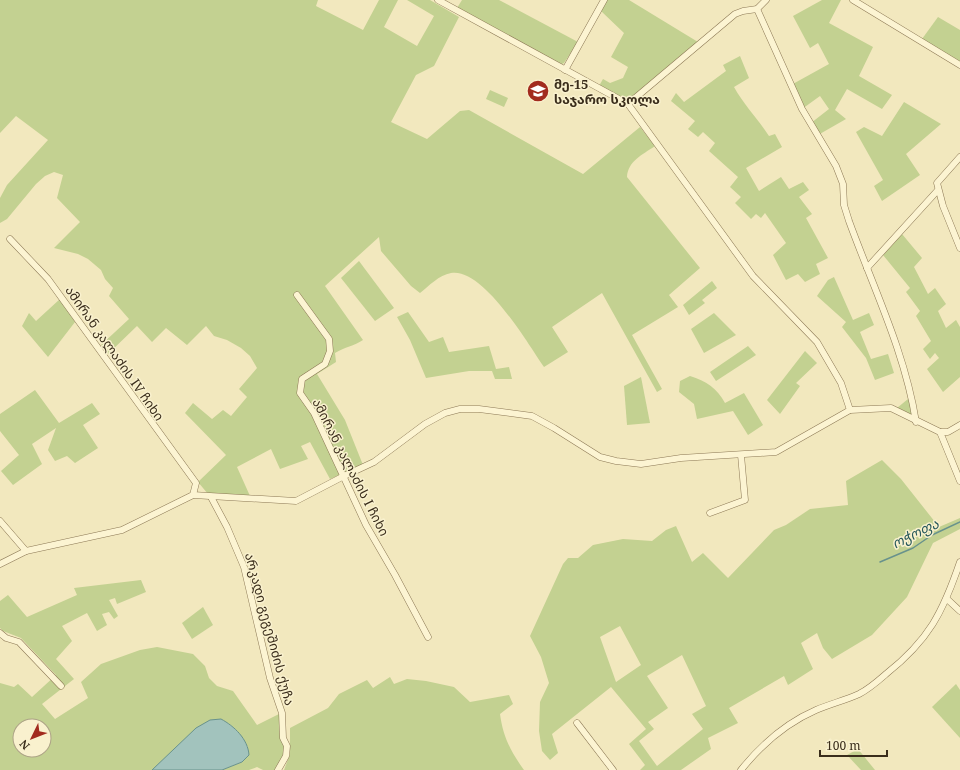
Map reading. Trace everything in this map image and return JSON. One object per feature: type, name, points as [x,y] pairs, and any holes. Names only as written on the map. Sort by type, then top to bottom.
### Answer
[{"type":"street","points":[[438,0],[628,104],[753,276],[817,342],[841,382],[850,410]]},
{"type":"street","points":[[565,70],[604,0]]},
{"type":"street","points":[[628,104],[735,14],[743,10],[757,9],[766,0]]},
{"type":"street","points":[[853,0],[960,65]]},
{"type":"street","points":[[757,9],[802,109],[836,166],[843,184],[844,205],[896,342],[913,400],[916,422]]},
{"type":"street","points":[[960,157],[937,183],[938,190],[960,248]]},
{"type":"street","points":[[867,268],[938,190]]},
{"type":"street","name":"ამირან კალაძის IV ჩიხი","points":[[10,240],[48,279],[102,351],[131,396],[196,483],[208,496]]},
{"type":"street","name":"ამირან კალაძის I ჩიხი","points":[[297,295],[329,339],[330,351],[325,364],[302,379],[300,393],[314,412],[366,525],[395,575],[428,638]]},
{"type":"street","points":[[0,564],[26,551],[122,530],[193,495],[296,501],[374,462],[425,424],[445,413],[460,409],[479,409],[532,416],[600,457],[616,461],[641,464],[681,458],[776,452],[850,410],[891,408],[916,422],[940,432],[948,432],[960,424]]},
{"type":"street","points":[[940,432],[960,481]]},
{"type":"street","points":[[710,513],[745,500],[741,455]]},
{"type":"street","points":[[193,495],[196,483]]},
{"type":"street","name":"არკადი გეგეშიძის ქუჩა","points":[[208,496],[227,527],[244,567],[270,678],[282,713],[283,738],[287,746],[286,756],[278,770]]},
{"type":"street","points":[[0,521],[26,551]]},
{"type":"street","points":[[741,770],[757,750],[787,727],[815,710],[860,694],[903,661],[925,637],[947,599],[960,562]]},
{"type":"street","points":[[947,599],[960,611]]},
{"type":"street","points":[[0,633],[6,638],[18,642],[61,686]]},
{"type":"street","points":[[577,723],[613,770]]},
{"type":"green space","points":[[0,0],[318,0],[316,6],[363,30],[379,0],[398,0],[384,27],[417,46],[434,16],[407,0],[430,0],[459,17],[434,66],[416,75],[391,122],[427,139],[460,111],[469,110],[583,174],[640,127],[655,146],[636,159],[628,171],[627,177],[700,268],[669,295],[678,307],[632,335],[662,389],[657,392],[602,293],[552,327],[568,352],[544,367],[504,309],[477,282],[464,274],[451,273],[438,278],[420,293],[411,286],[381,251],[379,237],[325,286],[363,340],[335,353],[336,362],[317,374],[345,420],[363,465],[330,479],[310,442],[301,446],[308,459],[280,469],[271,449],[237,467],[250,496],[208,494],[198,482],[226,455],[185,413],[193,403],[212,419],[223,410],[231,416],[247,397],[239,389],[257,368],[250,356],[241,348],[227,340],[214,336],[206,326],[187,345],[166,328],[152,342],[137,326],[108,354],[101,345],[129,319],[109,296],[113,288],[105,279],[101,270],[88,259],[78,254],[54,248],[80,222],[57,198],[63,175],[54,172],[45,176],[36,184],[7,219],[0,223],[0,198],[7,185],[48,140],[16,116],[0,133]]},
{"type":"green space","points":[[462,0],[499,0],[578,42],[564,63],[560,65],[457,8]]},
{"type":"green space","points":[[607,0],[629,0],[698,42],[628,101],[599,86],[603,79],[610,83],[623,78],[628,67],[611,57],[624,33],[601,11]]},
{"type":"green space","points":[[822,0],[841,0],[829,23],[873,47],[859,76],[892,95],[882,109],[847,89],[835,110],[846,119],[818,135],[811,123],[829,109],[820,96],[802,109],[791,85],[829,64],[818,43],[810,48],[793,16]]},
{"type":"green space","points":[[938,17],[960,30],[960,62],[922,39]]},
{"type":"green space","points":[[740,56],[749,78],[734,87],[769,136],[775,134],[782,147],[746,168],[759,191],[781,177],[789,189],[803,182],[809,190],[799,197],[812,214],[806,218],[828,258],[816,264],[820,274],[805,282],[798,274],[786,280],[773,255],[786,243],[765,213],[761,218],[756,214],[751,219],[735,203],[741,197],[730,187],[738,177],[709,151],[715,143],[703,132],[698,137],[688,129],[695,121],[671,101],[676,93],[684,102],[726,71],[723,65]]},
{"type":"green space","points":[[490,90],[508,98],[504,107],[486,99]]},
{"type":"green space","points":[[904,102],[941,124],[906,154],[920,175],[882,201],[874,186],[883,180],[856,132],[864,127],[882,136]]},
{"type":"green space","points":[[902,234],[922,258],[914,267],[928,294],[935,288],[946,304],[938,311],[946,328],[956,320],[960,327],[960,377],[943,392],[927,369],[939,358],[935,353],[930,359],[923,349],[931,341],[916,316],[920,311],[906,292],[910,288],[883,255]]},
{"type":"green space","points":[[359,261],[394,308],[375,321],[341,278]]},
{"type":"green space","points":[[834,277],[853,320],[869,313],[874,325],[860,332],[871,359],[888,354],[894,373],[875,380],[866,358],[842,327],[846,322],[817,296],[828,280]]},
{"type":"green space","points":[[712,281],[717,288],[702,300],[705,303],[689,315],[683,305]]},
{"type":"green space","points":[[60,299],[75,322],[48,357],[22,326],[29,313],[36,321]]},
{"type":"green space","points":[[408,312],[429,342],[443,337],[449,352],[489,346],[496,369],[509,367],[512,379],[495,379],[492,371],[469,371],[426,378],[410,340],[397,317]]},
{"type":"green space","points":[[714,313],[736,335],[704,353],[691,329]]},
{"type":"green space","points":[[748,346],[756,355],[716,381],[710,372]]},
{"type":"green space","points":[[805,351],[817,363],[796,383],[800,386],[780,414],[767,400]]},
{"type":"green space","points":[[690,376],[701,380],[715,389],[725,403],[744,393],[763,425],[748,435],[733,411],[697,419],[694,404],[679,392],[680,381]]},
{"type":"green space","points":[[641,377],[650,423],[627,425],[624,386]]},
{"type":"green space","points":[[35,390],[59,423],[92,403],[100,414],[83,425],[98,448],[75,463],[67,456],[55,461],[48,450],[56,428],[32,444],[42,464],[13,485],[1,471],[19,455],[0,431],[0,414]]},
{"type":"green space","points":[[908,399],[910,400],[912,413],[910,415],[897,408]]},
{"type":"green space","points":[[882,460],[901,479],[939,527],[960,518],[960,529],[933,543],[907,597],[872,635],[832,659],[823,648],[817,633],[801,643],[813,669],[788,685],[784,676],[729,708],[738,723],[708,738],[711,749],[681,770],[640,770],[645,765],[629,744],[646,729],[611,687],[552,734],[558,753],[550,760],[542,751],[539,731],[540,702],[549,683],[541,657],[530,636],[563,564],[568,558],[578,558],[593,545],[623,539],[652,541],[666,530],[676,526],[692,562],[703,553],[728,578],[774,530],[786,525],[810,509],[848,505],[846,481]],"holes":[[[620,626],[641,665],[616,682],[600,637]],[[682,655],[706,706],[692,714],[703,729],[657,766],[639,741],[654,729],[648,722],[668,708],[647,676]]]},
{"type":"green space","points":[[141,580],[146,592],[117,604],[115,598],[109,600],[118,616],[114,619],[109,612],[102,614],[107,625],[97,631],[87,613],[62,626],[72,641],[56,659],[74,679],[42,704],[55,719],[88,698],[81,682],[101,664],[140,650],[157,647],[193,654],[205,666],[209,678],[217,686],[233,691],[257,725],[279,714],[285,753],[275,770],[263,770],[257,767],[249,770],[222,770],[242,762],[248,747],[237,731],[229,724],[217,720],[210,720],[152,770],[0,770],[0,683],[14,687],[18,684],[32,697],[56,675],[21,638],[3,631],[0,628],[0,601],[8,595],[27,617],[77,595],[74,588]]},
{"type":"green space","points":[[203,607],[213,625],[192,639],[182,623]]},
{"type":"green space","points":[[390,677],[394,684],[407,679],[426,681],[454,687],[470,702],[509,695],[513,704],[500,714],[501,722],[508,744],[524,770],[284,770],[290,754],[290,728],[328,708],[339,694],[367,680],[373,688]]},
{"type":"green space","points":[[956,684],[960,690],[960,738],[932,707]]},
{"type":"green space","points":[[858,749],[875,770],[861,770],[847,755]]},
{"type":"water","points":[[221,719],[231,725],[240,734],[246,744],[249,755],[242,762],[222,770],[152,770],[196,728],[210,720]]},
{"type":"waterway","name":"ოჭოფა","points":[[880,562],[913,548],[932,535],[960,522]]},
{"type":"place","name":"მე-15 საჯარო სკოლა","points":[[538,91]]}]
